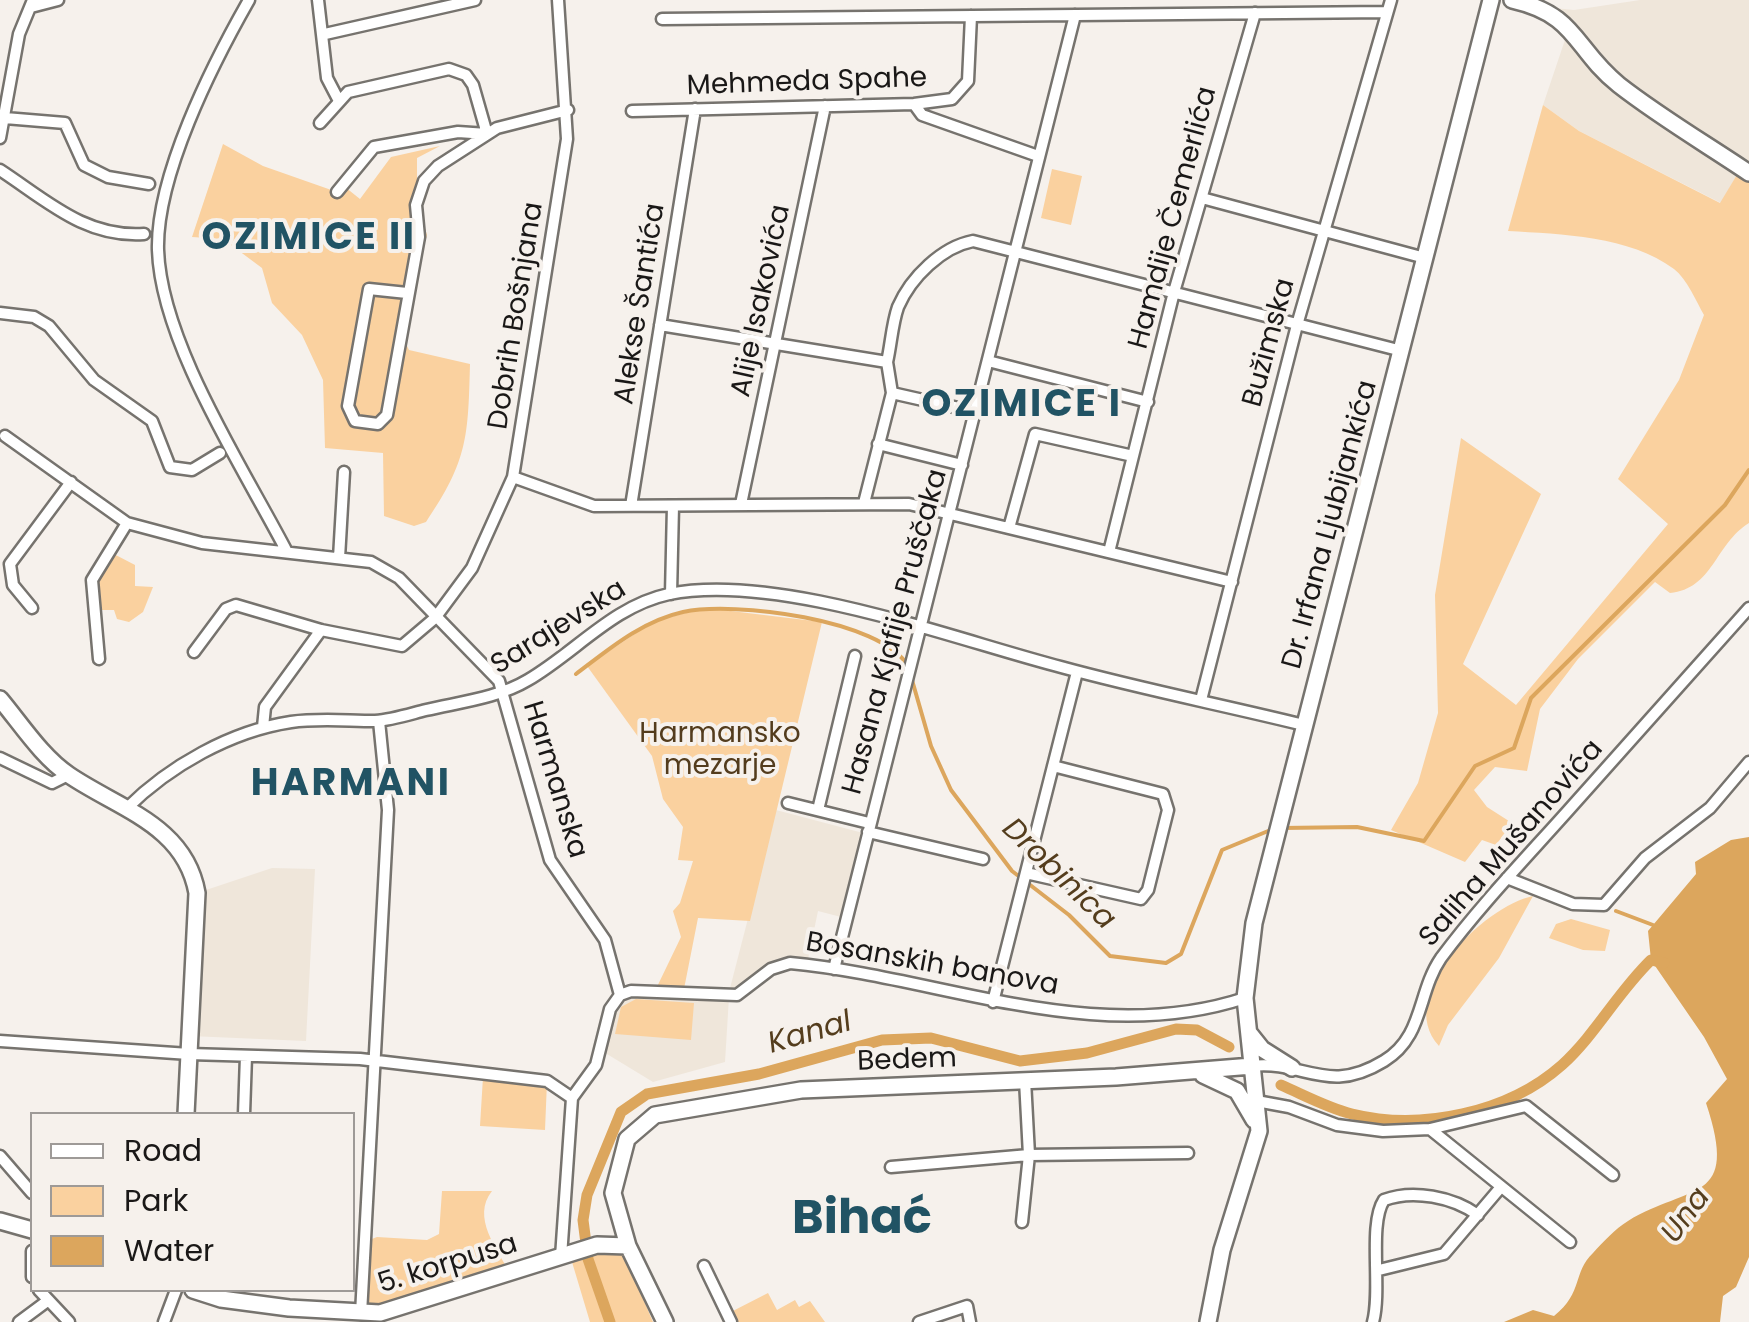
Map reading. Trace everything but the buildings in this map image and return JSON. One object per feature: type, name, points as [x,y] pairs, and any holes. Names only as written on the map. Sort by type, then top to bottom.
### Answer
[{"type":"main road","name":"Dr. Irfana Ljubijankića","points":[[1208,1322],[1222,1250],[1257,1139],[1245,998],[1254,924],[1491,0]]},
{"type":"main road","points":[[1512,0],[1544,7],[1560,18],[1618,84],[1749,173]]},
{"type":"main road","points":[[0,699],[68,775],[171,838],[194,880],[186,1112]]},
{"type":"main road","points":[[1213,1070],[1236,1054],[1247,1031],[1262,1049],[1292,1068]]},
{"type":"main road","name":"Bedem","points":[[665,1322],[628,1246],[613,1193],[621,1155],[636,1128],[655,1115],[800,1090],[1252,1066]]},
{"type":"main road","points":[[1190,1072],[1227,1083],[1251,1100]]},
{"type":"main road","points":[[596,1245],[618,1218]]},
{"type":"main road","points":[[0,1221],[30,1229]]},
{"type":"main road","name":"5. korpusa","points":[[201,1292],[361,1318],[596,1245],[628,1246]]},
{"type":"street","points":[[0,138],[14,60],[32,3],[58,0]]},
{"type":"street","points":[[249,0],[171,167],[158,250],[162,286],[184,352],[287,552]]},
{"type":"street","points":[[318,0],[325,34],[327,78],[338,101]]},
{"type":"street","points":[[325,34],[475,0]]},
{"type":"street","name":"Dobrih Bošnjana","points":[[436,618],[472,568],[513,477],[550,256],[568,110],[558,0]]},
{"type":"street","points":[[662,19],[1255,14],[1389,6]]},
{"type":"street","name":"Bužimska","points":[[1201,700],[1297,325],[1389,6]]},
{"type":"street","name":"Hamdije Čemerlića","points":[[1109,552],[1174,292],[1255,14]]},
{"type":"street","name":"Hasana Kjafije Pruščaka","points":[[834,969],[1074,15]]},
{"type":"street","name":"Mehmeda Spahe","points":[[632,111],[932,104],[962,93],[968,81],[971,16]]},
{"type":"street","points":[[0,60],[14,60]]},
{"type":"street","points":[[320,123],[338,101],[354,90],[457,71],[473,85],[487,134]]},
{"type":"street","points":[[914,104],[922,115],[1038,156]]},
{"type":"street","name":"Alije Isakovića","points":[[742,504],[825,106]]},
{"type":"street","name":"Alekse Šantića","points":[[631,506],[695,109]]},
{"type":"street","points":[[406,293],[369,289],[348,406],[355,421],[378,424],[387,415],[419,237],[416,205],[424,182],[438,166],[487,134],[568,110]]},
{"type":"street","points":[[5,118],[65,123],[84,164],[108,177],[149,184]]},
{"type":"street","points":[[337,192],[374,147],[458,132],[487,134]]},
{"type":"street","points":[[0,170],[84,225],[116,236],[144,234]]},
{"type":"street","points":[[1202,198],[1425,258]]},
{"type":"street","points":[[864,503],[892,393],[888,362],[899,307],[924,270],[946,250],[960,244],[973,242],[1014,252],[1402,352]]},
{"type":"street","points":[[0,312],[34,317],[49,326],[94,380],[152,421],[170,467],[192,470],[220,453]]},
{"type":"street","points":[[660,324],[888,362]]},
{"type":"street","points":[[988,361],[1148,402]]},
{"type":"street","points":[[892,393],[976,412]]},
{"type":"street","points":[[1009,528],[1035,434],[1133,456]]},
{"type":"street","name":"Harmanska","points":[[2,436],[127,523],[202,543],[371,562],[390,571],[492,672],[504,692],[542,840],[554,869],[606,940],[620,995]]},
{"type":"street","points":[[878,444],[962,465]]},
{"type":"street","points":[[339,558],[344,472]]},
{"type":"street","points":[[513,477],[594,506],[909,504],[1232,582]]},
{"type":"street","points":[[32,608],[13,585],[10,564],[71,482]]},
{"type":"street","points":[[671,594],[674,506]]},
{"type":"street","points":[[99,659],[92,580],[127,523]]},
{"type":"street","name":"Sarajevska","points":[[126,808],[151,784],[178,767],[263,727],[319,720],[379,721],[504,692],[558,660],[615,616],[671,594],[724,590],[776,594],[1077,672],[1304,725]]},
{"type":"street","points":[[194,652],[233,606],[321,630],[402,646],[436,618]]},
{"type":"street","name":"Saliha Mušanovića","points":[[1252,1066],[1292,1068],[1309,1076],[1338,1077],[1364,1071],[1393,1055],[1419,1018],[1424,986],[1508,878],[1749,608]]},
{"type":"street","points":[[263,727],[265,707],[321,630]]},
{"type":"street","points":[[818,810],[855,656]]},
{"type":"street","points":[[993,1002],[1077,672]]},
{"type":"street","points":[[361,1318],[388,810],[379,721]]},
{"type":"street","points":[[0,758],[52,783],[68,775]]},
{"type":"street","points":[[1508,878],[1573,904],[1604,904],[1645,858],[1710,808],[1749,762]]},
{"type":"street","points":[[1026,875],[1140,899],[1148,890],[1168,810],[1164,794],[1053,766]]},
{"type":"street","points":[[788,803],[982,859]]},
{"type":"street","name":"Bosanskih banova","points":[[620,995],[631,991],[728,996],[744,992],[778,965],[834,969],[1051,1010],[1172,1015],[1245,998]]},
{"type":"street","points":[[566,1255],[572,1098],[596,1065],[610,1009],[620,995]]},
{"type":"street","points":[[0,1041],[189,1054],[373,1060],[547,1081],[572,1098]]},
{"type":"street","points":[[244,1112],[246,1056]]},
{"type":"street","points":[[1022,1222],[1029,1155],[1025,1080]]},
{"type":"street","points":[[1251,1100],[1338,1125],[1383,1131],[1430,1129],[1526,1106],[1614,1175]]},
{"type":"street","points":[[1430,1129],[1570,1242]]},
{"type":"street","points":[[891,1167],[1029,1155],[1188,1153]]},
{"type":"street","points":[[0,1156],[30,1191]]},
{"type":"street","points":[[1379,1270],[1421,1263],[1444,1254],[1501,1187]]},
{"type":"street","points":[[1374,1322],[1379,1270],[1378,1215],[1384,1200],[1412,1194],[1432,1197],[1478,1215]]},
{"type":"street","points":[[704,1266],[731,1322]]},
{"type":"street","points":[[39,1292],[69,1322]]},
{"type":"street","points":[[164,1322],[175,1292]]},
{"type":"street","points":[[19,1322],[46,1302]]},
{"type":"street","points":[[919,1322],[967,1306],[970,1322]]},
{"type":"shaded area","points":[[1640,0],[1749,0],[1749,173],[1741,168],[1721,203],[1579,131],[1543,105],[1569,28],[1544,7],[1574,10]]},
{"type":"shaded area","points":[[776,810],[863,833],[841,917],[818,911],[807,964],[790,963],[729,997],[725,1062],[653,1082],[602,1051],[610,1009],[620,995],[728,996]]},
{"type":"shaded area","points":[[272,868],[315,869],[306,1041],[190,1036],[197,893]]},
{"type":"green space","points":[[1543,105],[1579,131],[1720,203],[1741,168],[1749,173],[1749,523],[1728,542],[1696,583],[1670,593],[1655,582],[1578,659],[1540,709],[1527,771],[1495,767],[1474,790],[1487,807],[1512,823],[1496,845],[1482,840],[1465,862],[1391,830],[1418,783],[1438,713],[1435,595],[1461,438],[1541,494],[1463,664],[1516,705],[1668,524],[1618,479],[1679,380],[1704,315],[1679,273],[1656,258],[1616,243],[1508,231]]},
{"type":"green space","points":[[223,144],[263,166],[337,192],[345,187],[360,199],[391,157],[440,146],[417,158],[417,202],[427,235],[400,332],[409,350],[470,364],[463,447],[450,481],[426,522],[414,526],[384,516],[383,453],[325,448],[323,380],[302,335],[272,303],[262,268],[223,239],[192,237]]},
{"type":"green space","points":[[1052,169],[1082,176],[1071,225],[1041,218]]},
{"type":"green space","points":[[110,552],[135,565],[135,586],[153,587],[143,612],[129,622],[117,619],[114,610],[92,610],[90,589]]},
{"type":"green space","name":"Harmansko mezarje","points":[[706,608],[822,622],[750,921],[698,918],[683,994],[654,993],[681,937],[673,911],[680,903],[693,861],[678,860],[683,827],[663,799],[652,756],[587,666],[654,621]]},
{"type":"green space","points":[[1533,896],[1499,958],[1448,1025],[1439,1046],[1428,1025],[1427,1002],[1450,956],[1491,916]]},
{"type":"green space","points":[[1571,919],[1610,930],[1605,951],[1583,950],[1549,938],[1556,924]]},
{"type":"green space","points":[[636,999],[694,1003],[691,1040],[615,1034],[621,1007]]},
{"type":"green space","points":[[483,1077],[547,1082],[545,1130],[480,1126]]},
{"type":"green space","points":[[442,1191],[492,1191],[486,1201],[485,1222],[510,1273],[361,1314],[364,1242],[377,1237],[427,1240],[439,1234]]},
{"type":"green space","points":[[600,1253],[624,1254],[653,1322],[590,1322],[572,1262]]},
{"type":"green space","points":[[768,1293],[777,1310],[795,1300],[799,1307],[810,1301],[825,1322],[731,1322],[727,1314]]},
{"type":"water","name":"Una","points":[[1749,837],[1749,1257],[1736,1287],[1723,1296],[1720,1322],[1504,1322],[1533,1310],[1554,1316],[1570,1299],[1587,1260],[1614,1232],[1651,1209],[1703,1186],[1713,1175],[1717,1159],[1715,1136],[1706,1103],[1727,1079],[1704,1037],[1651,960],[1648,931],[1696,874],[1695,862],[1731,840]]},
{"type":"waterway","name":"Drobinica","points":[[1282,828],[1357,827],[1424,841],[1475,766],[1514,748],[1531,698],[1725,505],[1749,470]]},
{"type":"waterway","name":"Drobinica","points":[[576,674],[626,637],[654,622],[706,609],[769,612],[838,625],[892,650],[908,666]]},
{"type":"waterway","name":"Drobinica","points":[[912,680],[931,746],[951,790],[1012,871],[1069,915],[1110,956],[1166,963],[1181,954],[1222,850],[1273,829]]},
{"type":"waterway","name":"Drobinica","points":[[1616,911],[1653,925]]},
{"type":"waterway","name":"Kanal","points":[[1281,1085],[1334,1108],[1379,1119],[1435,1119],[1490,1106],[1540,1082],[1562,1065],[1651,960],[1664,963]]},
{"type":"waterway","name":"Kanal","points":[[610,1322],[588,1259],[583,1220],[587,1195],[621,1112],[647,1094],[759,1074],[882,1040],[931,1038],[1020,1061],[1087,1053],[1176,1029],[1197,1030],[1229,1047]]},
{"type":"district","name":"OZIMICE II","points":[[309,239]]},
{"type":"district","name":"OZIMICE I","points":[[1022,406]]},
{"type":"district","name":"HARMANI","points":[[351,785]]},
{"type":"district","name":"Bihać","points":[[862,1221]]}]
